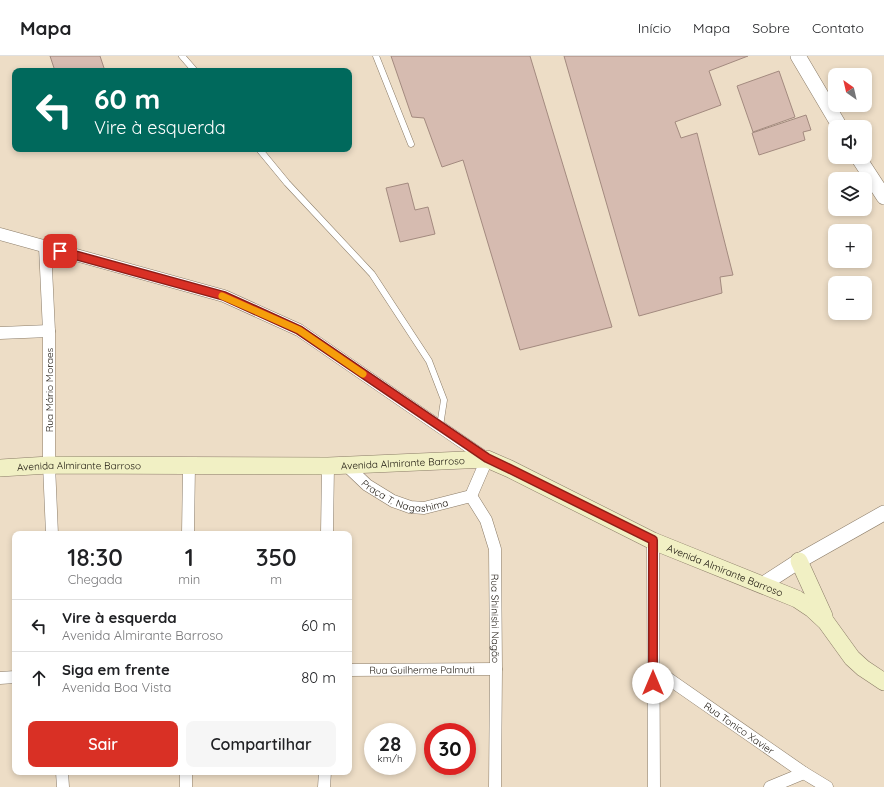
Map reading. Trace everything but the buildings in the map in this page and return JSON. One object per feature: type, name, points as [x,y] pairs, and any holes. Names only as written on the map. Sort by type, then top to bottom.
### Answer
[{"type":"main road","name":"Avenida Almirante Barroso","points":[[0,468],[48,465],[328,466],[487,458],[653,540],[797,599],[812,609],[826,622],[852,658],[863,668],[884,682]]},
{"type":"main road","points":[[799,561],[826,622]]},
{"type":"street","points":[[798,56],[836,120]]},
{"type":"street","points":[[863,164],[884,197]]},
{"type":"street","points":[[0,234],[224,296],[299,330],[487,458],[471,496]]},
{"type":"street","name":"Rua Mário Moraes","points":[[45,247],[49,331],[48,465],[52,531]]},
{"type":"street","points":[[0,333],[49,331]]},
{"type":"street","name":"Praça T. Nagashima","points":[[346,465],[367,485],[393,501],[410,507],[424,508],[471,496]]},
{"type":"street","points":[[188,531],[189,466]]},
{"type":"street","points":[[327,531],[328,466]]},
{"type":"street","name":"Rua Shinishi Nagão","points":[[471,496],[486,520],[496,549],[494,787]]},
{"type":"street","points":[[762,585],[799,561],[884,513]]},
{"type":"street","points":[[653,540],[654,787]]},
{"type":"street","name":"Rua Tonico Xavier","points":[[653,668],[804,773],[827,787]]},
{"type":"street","name":"Rua Guilherme Palmuti","points":[[352,670],[496,669]]},
{"type":"street","points":[[0,678],[12,677]]},
{"type":"street","points":[[770,787],[804,773]]},
{"type":"street","points":[[62,775],[63,787]]},
{"type":"street","points":[[186,775],[186,787]]},
{"type":"street","points":[[324,775],[324,787]]},
{"type":"lane","points":[[182,56],[192,68]]},
{"type":"lane","points":[[376,56],[411,144]]},
{"type":"lane","points":[[261,152],[287,183],[372,274],[429,361],[444,400],[440,426]]},
{"type":"slow traffic","points":[[222,296],[299,330],[363,374]]},
{"type":"route","points":[[60,251],[224,296],[299,330],[487,458],[653,540],[653,683]]}]
